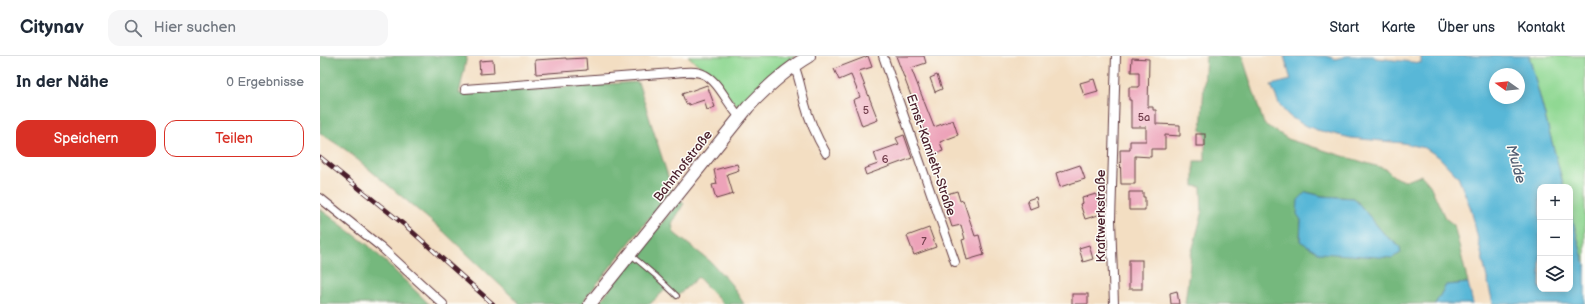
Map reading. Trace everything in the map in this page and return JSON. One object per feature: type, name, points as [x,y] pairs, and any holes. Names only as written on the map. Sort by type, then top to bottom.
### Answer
[{"type":"main road","name":"Bahnhofstraße","points":[[590,304],[631,255],[740,117],[768,86],[808,56]]},
{"type":"street","name":"Ernst-Kamieth-Straße","points":[[883,56],[955,262]]},
{"type":"street","name":"Kraftwerkstraße","points":[[1114,304],[1111,220],[1116,56]]},
{"type":"street","points":[[794,65],[798,74],[808,114],[817,138],[826,153]]},
{"type":"street","points":[[465,89],[673,72],[696,72],[711,79],[740,117]]},
{"type":"street","points":[[320,198],[376,242],[443,304]]},
{"type":"lane","points":[[631,255],[677,296]]},
{"type":"green space","points":[[320,56],[467,56],[459,94],[638,82],[672,189],[581,304],[520,304],[443,231],[346,150],[320,133]]},
{"type":"green space","points":[[688,56],[795,56],[763,81],[738,107],[707,72]]},
{"type":"green space","points":[[1206,56],[1242,56],[1264,124],[1290,140],[1386,169],[1398,179],[1406,180],[1421,175],[1430,185],[1445,218],[1454,225],[1468,283],[1446,285],[1435,304],[1185,304],[1191,255],[1202,214],[1201,187],[1194,186],[1194,161],[1205,161],[1205,132],[1201,131]],"holes":[[[1306,192],[1322,196],[1354,198],[1385,235],[1400,247],[1300,241],[1301,220]]]},
{"type":"green space","points":[[1529,56],[1585,56],[1585,266],[1573,221],[1573,184],[1563,184]]},
{"type":"green space","points":[[680,200],[684,203],[672,224],[674,233],[710,261],[731,284],[744,304],[723,304],[698,277],[674,299],[665,290],[650,304],[598,304]]},
{"type":"green space","points":[[320,209],[368,245],[429,304],[320,304]]},
{"type":"water","name":"Mulde","points":[[1284,56],[1326,56],[1335,59],[1347,56],[1373,56],[1376,58],[1421,63],[1421,56],[1529,56],[1563,184],[1537,184],[1537,292],[1573,292],[1573,221],[1585,266],[1585,304],[1493,304],[1471,209],[1458,177],[1439,157],[1425,148],[1403,143],[1351,138],[1317,130],[1302,124],[1289,116],[1280,106],[1271,85],[1291,80]]},
{"type":"water","points":[[1306,192],[1322,196],[1354,198],[1385,235],[1400,247],[1401,253],[1392,258],[1319,253],[1300,241],[1301,220],[1297,214],[1298,200]]},
{"type":"water","points":[[1468,283],[1473,304],[1435,304],[1446,285]]},
{"type":"building","points":[[868,56],[872,67],[859,71],[878,120],[862,126],[853,100],[860,97],[851,75],[839,80],[834,69]]},
{"type":"building","points":[[896,56],[924,56],[926,63],[911,68],[934,127],[953,120],[958,135],[940,142],[943,151],[932,155]]},
{"type":"building","points":[[586,58],[587,70],[536,74],[535,60]]},
{"type":"building","points":[[1132,58],[1149,59],[1148,107],[1153,107],[1153,110],[1156,110],[1156,124],[1180,125],[1180,136],[1165,135],[1165,149],[1151,149],[1151,157],[1135,156],[1135,184],[1121,184],[1120,150],[1130,150],[1130,141],[1146,141],[1146,127],[1131,127],[1131,100],[1129,100],[1129,87],[1139,87],[1139,72],[1131,72]]},
{"type":"building","points":[[493,60],[494,73],[480,74],[479,61]]},
{"type":"building","points":[[937,75],[942,89],[935,92],[930,78]]},
{"type":"building","points":[[1094,79],[1098,92],[1084,96],[1080,83]]},
{"type":"building","points":[[707,85],[715,107],[707,110],[704,100],[689,105],[688,103],[686,104],[682,94]]},
{"type":"building","points":[[1196,134],[1205,134],[1205,146],[1196,146]]},
{"type":"building","points":[[904,135],[912,158],[866,175],[864,169],[878,164],[874,153],[899,144],[896,138]]},
{"type":"building","points":[[737,164],[739,170],[727,174],[733,194],[716,199],[712,185],[717,184],[714,170]]},
{"type":"building","points":[[1080,165],[1085,179],[1060,187],[1056,173]]},
{"type":"building","points":[[957,191],[960,201],[963,200],[975,236],[979,235],[984,255],[967,260],[962,240],[965,239],[961,225],[952,227],[945,206],[950,205],[947,194]]},
{"type":"building","points":[[1129,192],[1143,192],[1143,197],[1145,197],[1145,210],[1129,210]]},
{"type":"building","points":[[1096,194],[1102,214],[1085,219],[1080,204],[1083,203],[1082,198]]},
{"type":"building","points":[[1036,197],[1038,206],[1030,209],[1027,200]]},
{"type":"building","points":[[929,228],[936,247],[914,255],[907,236]]},
{"type":"building","points":[[1089,245],[1093,259],[1083,262],[1079,248]]},
{"type":"building","points":[[1129,260],[1142,260],[1142,289],[1129,289]]},
{"type":"building","points":[[1177,291],[1179,304],[1171,304],[1170,293]]},
{"type":"building","points":[[1072,294],[1088,294],[1088,304],[1072,304]]},
{"type":"railway","points":[[320,157],[407,227],[493,304]]}]
